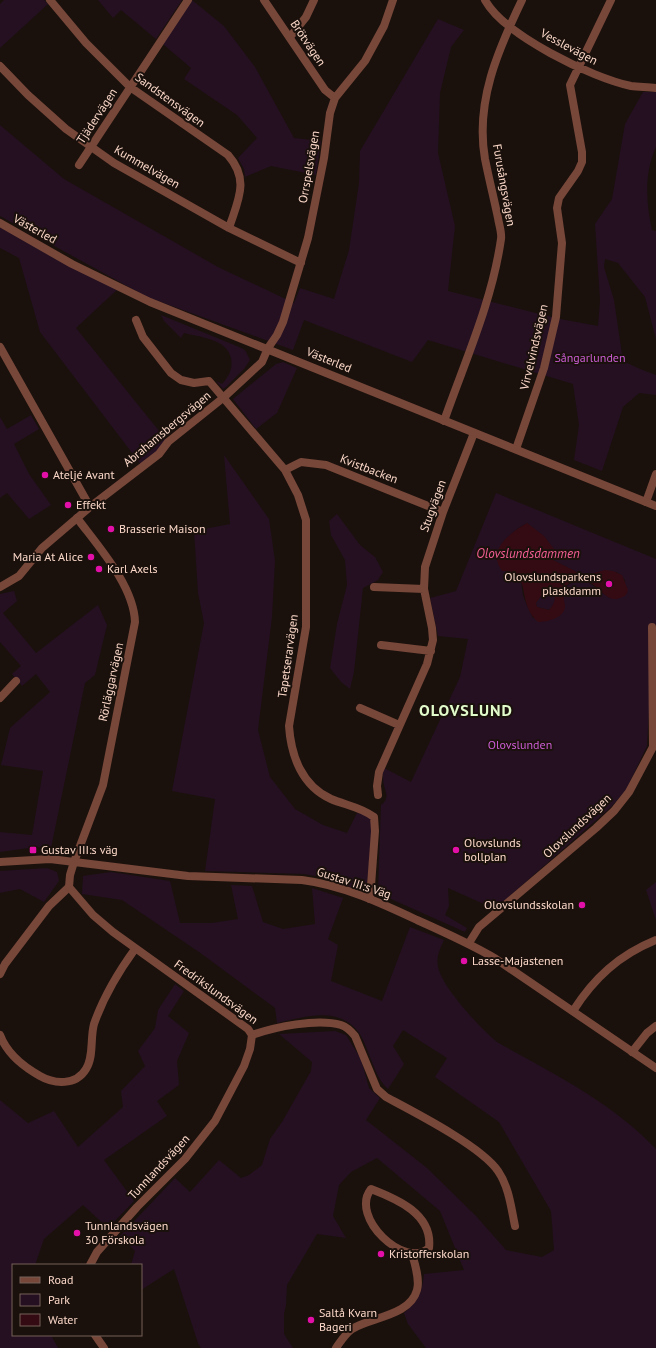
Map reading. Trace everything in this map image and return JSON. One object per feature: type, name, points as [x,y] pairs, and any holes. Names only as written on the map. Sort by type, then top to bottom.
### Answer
[{"type":"street","name":"Sandstensvägen","points":[[50,0],[86,43],[130,87],[228,155],[236,164],[240,176],[241,188],[229,228]]},
{"type":"street","name":"Tjädervägen","points":[[79,165],[92,148],[130,87],[188,0]]},
{"type":"street","name":"Brötvägen","points":[[264,0],[325,90],[335,98]]},
{"type":"street","points":[[290,37],[306,17],[314,0]]},
{"type":"street","name":"Orrspelsvägen","points":[[268,348],[277,335],[283,322],[301,263],[322,165],[330,113],[335,98],[366,61],[384,26],[393,0]]},
{"type":"street","name":"Vesslevägen","points":[[485,0],[490,9],[509,27],[578,68],[632,86],[656,88]]},
{"type":"street","name":"Furusångsvägen","points":[[444,420],[490,290],[502,237],[485,157],[483,124],[484,102],[490,76],[509,27],[522,0]]},
{"type":"street","name":"Virvelvindsvägen","points":[[516,449],[544,368],[556,317],[562,243],[557,208],[559,198],[578,171],[582,162],[582,152],[570,85],[611,0]]},
{"type":"street","name":"Kummelvägen","points":[[0,66],[28,95],[66,129],[114,163],[229,228],[301,263]]},
{"type":"street","name":"Västerled","points":[[0,223],[72,264],[150,302],[268,348],[656,506]]},
{"type":"street","name":"Abrahamsbergsvägen","points":[[136,320],[143,337],[170,373],[181,380],[194,383],[209,381],[223,398]]},
{"type":"street","points":[[0,347],[90,507]]},
{"type":"street","name":"Abrahamsbergsvägen","points":[[0,587],[19,576],[42,548],[90,507],[159,454],[168,442],[223,398],[262,362],[268,348]]},
{"type":"street","name":"Tapetserarvägen","points":[[223,398],[285,470],[298,495],[306,520],[306,627],[289,726],[291,746],[300,771],[314,788],[330,799],[367,812],[374,817],[375,831],[370,899]]},
{"type":"street","name":"Stugvägen","points":[[378,795],[376,786],[379,772],[399,725],[428,664],[431,651],[432,628],[424,589],[425,567],[443,512],[474,433]]},
{"type":"street","name":"Kvistbacken","points":[[285,470],[301,462],[326,465],[443,512]]},
{"type":"street","points":[[646,502],[656,474]]},
{"type":"street","name":"Rörläggarvägen","points":[[74,862],[103,785],[135,622],[132,604],[110,561],[77,518]]},
{"type":"street","points":[[374,588],[424,589]]},
{"type":"street","name":"Olovslundsvägen","points":[[469,943],[479,927],[596,828],[614,811],[629,792],[654,747],[652,627]]},
{"type":"street","points":[[381,645],[431,651]]},
{"type":"street","points":[[0,698],[16,681]]},
{"type":"street","points":[[360,708],[399,725]]},
{"type":"street","name":"Gustav III:s Väg","points":[[0,862],[38,859],[188,876],[320,882],[370,899],[469,943],[496,959],[656,1068]]},
{"type":"street","points":[[0,974],[5,964],[49,906],[68,887],[74,862]]},
{"type":"street","name":"Fredrikslundsvägen","points":[[68,887],[93,915],[135,949],[237,1021],[252,1035],[268,1030],[317,1023],[342,1025],[351,1030],[355,1036],[377,1089],[386,1097],[476,1150],[498,1170],[506,1186],[514,1226]]},
{"type":"street","points":[[572,1011],[587,989],[601,975],[625,956],[656,940]]},
{"type":"street","points":[[0,1035],[6,1048],[12,1055],[41,1077],[59,1083],[70,1081],[78,1077],[86,1069],[94,1025],[99,1011],[126,961],[135,949]]},
{"type":"street","points":[[632,1052],[656,1026]]},
{"type":"street","name":"Tunnlandsvägen","points":[[91,1264],[98,1252],[137,1207],[185,1159],[215,1121],[244,1066],[250,1049],[252,1035]]},
{"type":"street","points":[[371,1189],[394,1198],[413,1210],[427,1231],[429,1248],[424,1253],[412,1254],[402,1251],[390,1244],[373,1226],[368,1217],[364,1203],[365,1196],[371,1189]]},
{"type":"street","points":[[336,1348],[352,1329],[392,1314],[403,1308],[412,1298],[417,1291],[417,1280],[412,1254]]},
{"type":"street","points":[[96,1336],[104,1348]]},
{"type":"green space","points":[[4,0],[44,0],[48,4],[0,48],[0,4]]},
{"type":"green space","points":[[98,0],[182,0],[156,39],[121,10],[113,18]]},
{"type":"green space","points":[[192,0],[224,26],[255,67],[294,138],[321,141],[316,175],[271,166],[245,177],[244,169],[238,158],[257,138],[237,115],[184,79],[191,68],[163,44]]},
{"type":"green space","name":"Sångarlunden","points":[[438,19],[464,30],[451,47],[440,93],[438,153],[455,226],[448,291],[560,319],[598,326],[600,300],[595,224],[612,199],[625,124],[643,92],[656,92],[656,147],[649,167],[647,199],[652,230],[656,231],[656,339],[645,297],[618,263],[605,259],[604,267],[614,300],[623,361],[656,375],[656,395],[639,393],[623,407],[602,471],[574,460],[579,425],[573,384],[428,340],[412,362],[304,320],[293,350],[147,297],[0,216],[0,125],[64,179],[218,267],[294,303],[300,288],[334,299],[349,250],[359,183],[360,151]]},
{"type":"green space","points":[[0,225],[120,287],[76,328],[168,442],[142,466],[40,332],[19,258],[0,248]]},
{"type":"green space","points":[[161,315],[245,350],[250,360],[244,369],[223,389],[216,381],[222,384],[230,372],[231,366],[231,358],[224,347],[212,340],[184,333],[181,338],[164,321]]},
{"type":"green space","points":[[283,362],[297,368],[277,413],[256,429],[233,399],[276,364]]},
{"type":"green space","points":[[31,415],[39,429],[14,444],[29,474],[51,505],[29,519],[7,493],[0,498],[0,417],[7,429]]},
{"type":"green space","points":[[224,455],[269,519],[275,561],[272,617],[258,730],[270,777],[295,809],[323,825],[347,833],[357,813],[374,817],[367,884],[365,888],[359,890],[322,877],[304,874],[205,871],[215,799],[172,791],[204,623],[198,593],[194,531],[230,524]]},
{"type":"green space","name":"Olovslunden","points":[[496,493],[656,559],[656,632],[651,674],[647,746],[626,790],[611,807],[495,909],[448,888],[449,906],[445,915],[467,928],[465,932],[382,895],[378,890],[381,805],[386,799],[383,782],[384,768],[411,782],[460,677],[468,639],[438,636],[430,598],[456,591]],"holes":[[[527,523],[551,559],[578,573],[579,582],[569,584],[564,589],[563,597],[565,607],[533,618],[524,598],[519,576],[515,573],[502,571],[504,541],[517,529]],[[617,572],[625,580],[625,587],[619,598],[610,598],[588,582],[591,577]]]},
{"type":"green space","points":[[337,514],[360,545],[375,557],[383,572],[378,580],[363,588],[354,672],[350,689],[341,682],[330,668],[337,624],[347,585],[345,560],[331,535],[329,521]]},
{"type":"green space","points":[[552,589],[555,594],[555,600],[551,608],[549,610],[537,607],[536,603],[543,593]]},
{"type":"green space","points":[[14,591],[17,601],[3,613],[36,653],[98,605],[107,625],[95,675],[85,683],[51,848],[36,847],[0,852],[0,832],[32,835],[43,771],[1,765],[10,728],[50,692],[36,674],[22,686],[12,674],[21,666],[0,642],[0,594]]},
{"type":"green space","points":[[47,868],[57,872],[59,881],[44,902],[20,889],[0,893],[0,871]]},
{"type":"green space","points":[[111,872],[170,881],[180,923],[212,923],[238,919],[231,885],[252,886],[263,922],[283,929],[315,924],[312,888],[343,898],[328,939],[338,945],[331,981],[382,1001],[410,927],[444,940],[438,960],[438,967],[441,975],[454,996],[481,1027],[497,1042],[560,1077],[601,1103],[639,1132],[656,1149],[656,1348],[426,1348],[408,1324],[404,1313],[419,1296],[424,1274],[464,1270],[440,1211],[377,1158],[351,1172],[339,1185],[333,1216],[346,1238],[317,1234],[287,1285],[284,1314],[284,1334],[293,1348],[201,1348],[198,1343],[174,1269],[142,1289],[142,1264],[131,1264],[135,1251],[120,1236],[175,1178],[190,1192],[219,1160],[241,1178],[249,1175],[262,1165],[270,1139],[282,1122],[311,1071],[312,1062],[279,1034],[335,1031],[346,1035],[361,1059],[369,1088],[380,1098],[366,1120],[427,1168],[476,1216],[506,1250],[542,1257],[554,1250],[551,1211],[499,1122],[435,1077],[447,1058],[403,1030],[393,1046],[404,1064],[388,1089],[377,1074],[360,1034],[352,1025],[343,1019],[322,1015],[277,1023],[275,1008],[199,952],[122,900],[82,894],[83,876]]},
{"type":"green space","points":[[656,882],[656,920],[646,890]]},
{"type":"green space","points":[[175,984],[184,991],[168,1016],[189,1033],[177,1061],[179,1085],[157,1101],[167,1116],[104,1160],[134,1201],[108,1228],[83,1205],[44,1239],[35,1264],[12,1264],[12,1336],[52,1336],[58,1348],[0,1348],[0,1100],[28,1123],[54,1111],[78,1147],[123,1107],[121,1091],[145,1066],[138,1051],[155,1028],[158,1010]]},
{"type":"water","name":"Olovslundsdammen","points":[[527,523],[544,536],[554,549],[551,559],[575,571],[582,579],[582,581],[572,582],[565,588],[563,592],[565,606],[562,614],[546,621],[538,622],[531,614],[518,577],[512,573],[502,571],[498,563],[498,549],[502,543],[507,537]],"holes":[[[552,589],[555,600],[549,610],[537,607],[536,603],[543,593]]]},
{"type":"water","name":"Olovslundsparkens plaskdamm","points":[[605,570],[613,571],[622,575],[628,590],[626,595],[620,598],[609,598],[593,584],[588,582],[594,573]]},
{"type":"place","name":"Ateljé Avant","points":[[45,475]]},
{"type":"place","name":"Effekt","points":[[68,505]]},
{"type":"place","name":"Brasserie Maison","points":[[111,529]]},
{"type":"place","name":"Maria At Alice","points":[[91,557]]},
{"type":"place","name":"Karl Axels","points":[[99,569]]},
{"type":"place","name":"Olovslundsparkens plaskdamm","points":[[609,584]]},
{"type":"place","name":"Gustav III:s väg","points":[[33,850]]},
{"type":"place","name":"Olovslunds bollplan","points":[[456,850]]},
{"type":"place","name":"Olovslundsskolan","points":[[582,905]]},
{"type":"place","name":"Lasse-Majastenen","points":[[464,961]]},
{"type":"place","name":"Tunnlandsvägen 30 Förskola","points":[[77,1233]]},
{"type":"place","name":"Kristofferskolan","points":[[381,1254]]},
{"type":"place","name":"Saltå Kvarn Bageri","points":[[311,1320]]},
{"type":"district","name":"OLOVSLUND","points":[[466,710]]}]
